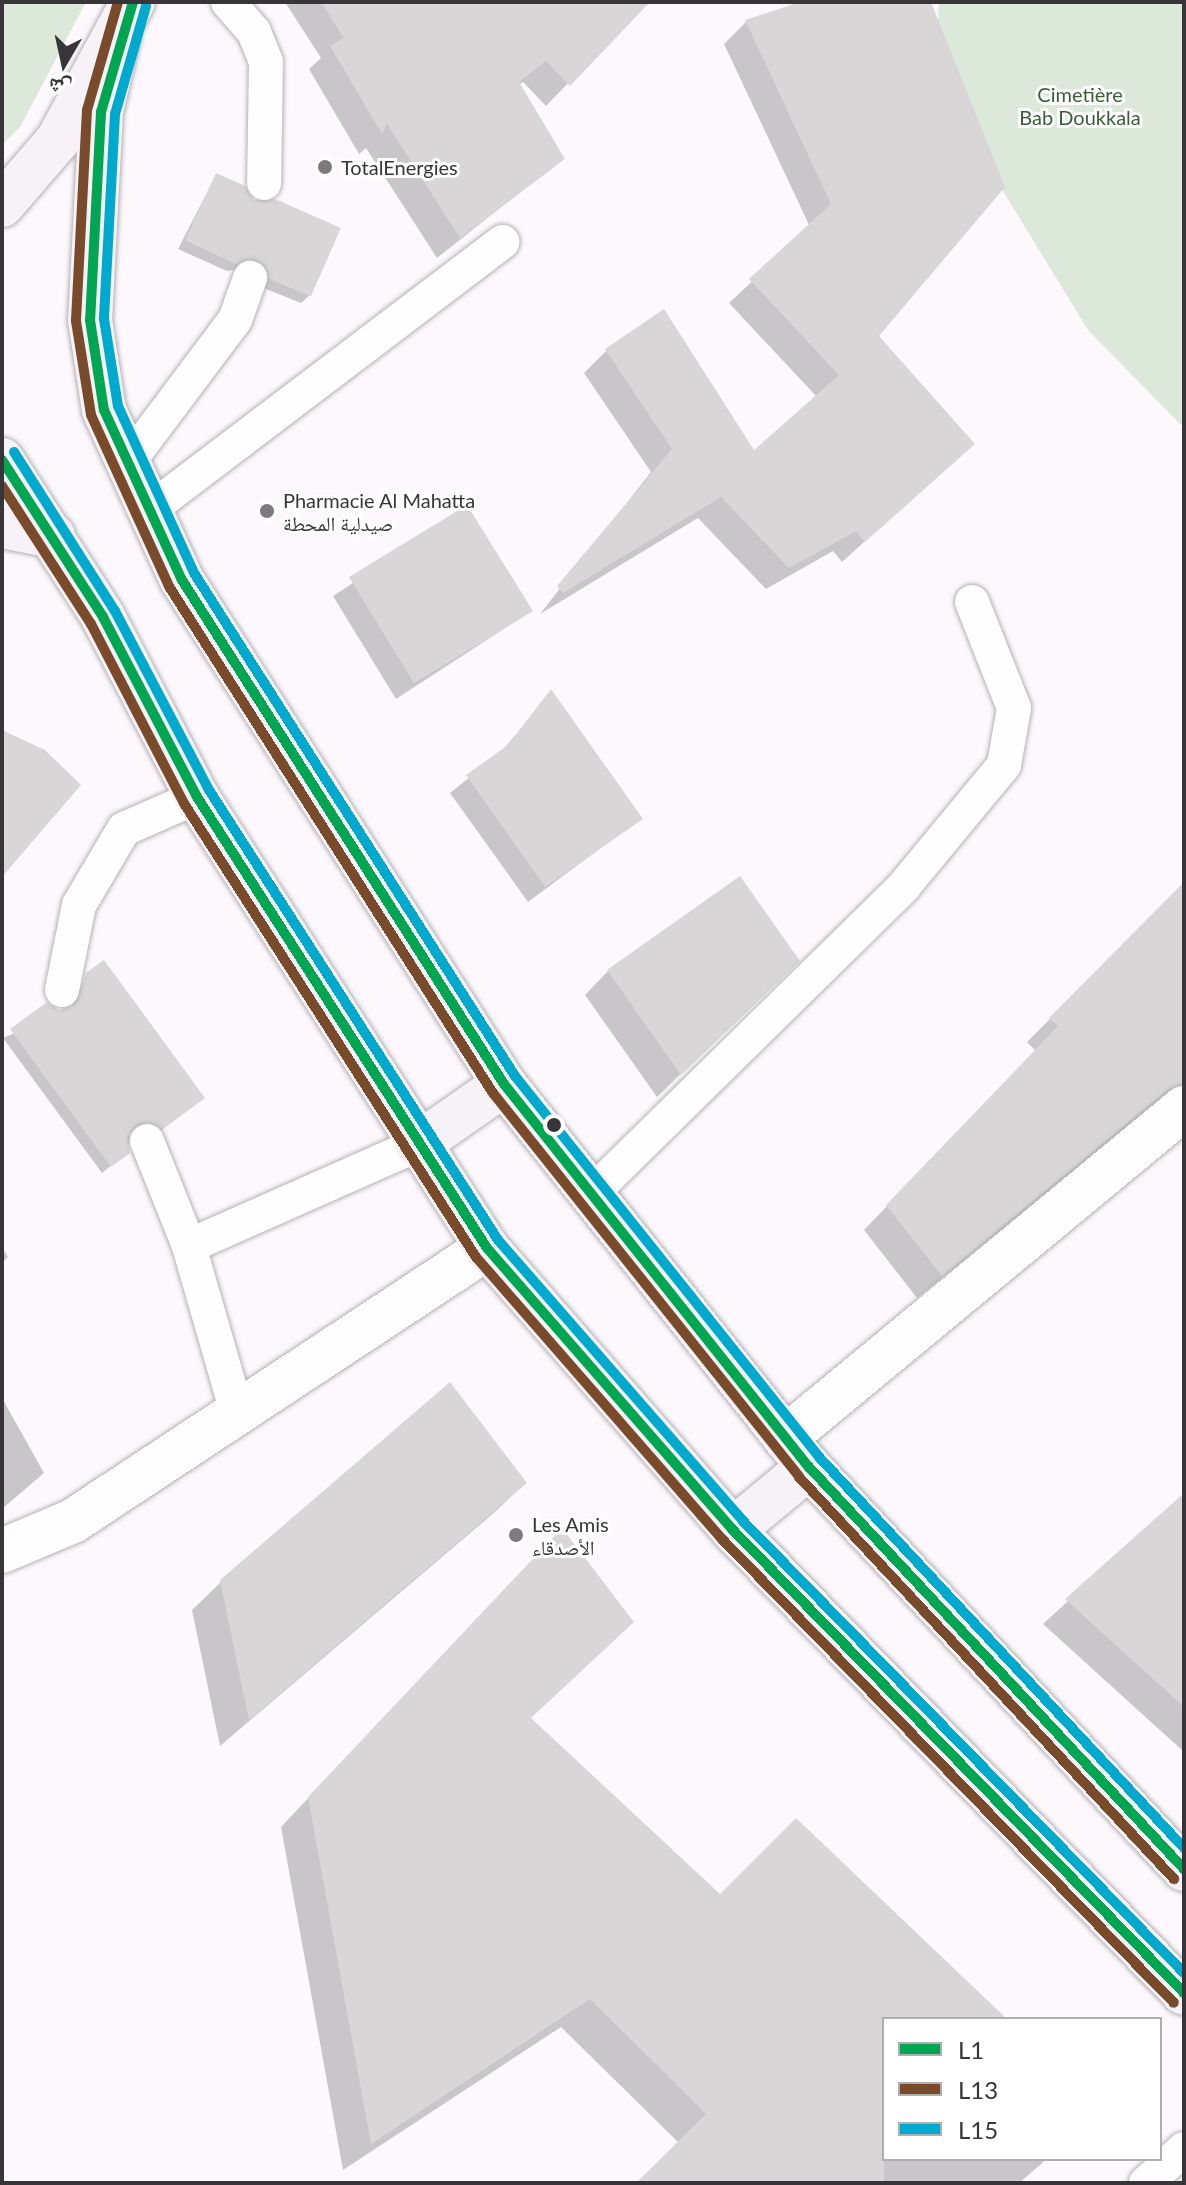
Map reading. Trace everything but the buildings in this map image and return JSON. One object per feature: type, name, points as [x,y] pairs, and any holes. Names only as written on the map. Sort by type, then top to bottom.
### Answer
[{"type":"main road","points":[[2,205],[58,140],[126,19]]},
{"type":"main road","points":[[126,19],[101,112],[90,320],[104,410],[126,465],[182,580],[504,1084],[797,1453],[1184,1869]]},
{"type":"main road","points":[[2,460],[53,536],[197,797],[417,1145],[487,1248],[733,1530],[1184,1993]]},
{"type":"main road","points":[[2,526],[53,536]]},
{"type":"main road","points":[[417,1145],[504,1084]]},
{"type":"main road","points":[[733,1530],[797,1453]]},
{"type":"street","points":[[797,1453],[1184,1108]]},
{"type":"street","points":[[2,1551],[73,1521],[238,1416],[487,1248]]},
{"type":"lane","points":[[228,2],[254,32],[266,62],[264,183]]},
{"type":"lane","points":[[148,511],[502,242]]},
{"type":"lane","points":[[126,465],[235,320],[250,278]]},
{"type":"lane","points":[[592,1193],[904,886],[1004,765],[1014,708],[972,602]]},
{"type":"lane","points":[[62,990],[79,905],[124,829],[197,797]]},
{"type":"lane","points":[[147,1141],[189,1246],[238,1416]]},
{"type":"lane","points":[[189,1246],[417,1145]]},
{"type":"lane","points":[[1146,2183],[1184,2149]]},
{"type":"green space","points":[[2,2],[86,2],[20,127],[2,145]]},
{"type":"green space","name":"Cimetière Bab Doukkala","points":[[939,2],[1184,2],[1184,428],[1088,330],[995,178],[938,21]]},
{"type":"transit line","name":"L13","points":[[118,2],[87,110],[76,321],[91,415],[170,588],[493,1093],[799,1477],[1174,1879]]},
{"type":"transit line","name":"L1","points":[[133,2],[101,112],[90,320],[104,410],[182,580],[504,1084],[809,1467],[1184,1869]]},
{"type":"transit line","name":"L15","points":[[146,6],[115,114],[104,319],[118,406],[194,573],[515,1076],[820,1458],[1184,1848]]},
{"type":"transit line","name":"L15","points":[[14,452],[115,611],[209,790],[498,1240],[743,1521],[1184,1973]]},
{"type":"transit line","name":"L1","points":[[2,460],[103,617],[197,797],[487,1248],[733,1530],[1184,1993]]},
{"type":"transit line","name":"L13","points":[[2,486],[91,624],[185,805],[476,1257],[723,1540],[1174,2003]]},
{"type":"place","name":"TotalEnergies","points":[[325,167]]},
{"type":"place","name":"Pharmacie Al Mahatta صيدلية المحطة","points":[[267,511]]},
{"type":"place","name":"Les Amis الأصدقاء","points":[[516,1535]]}]
